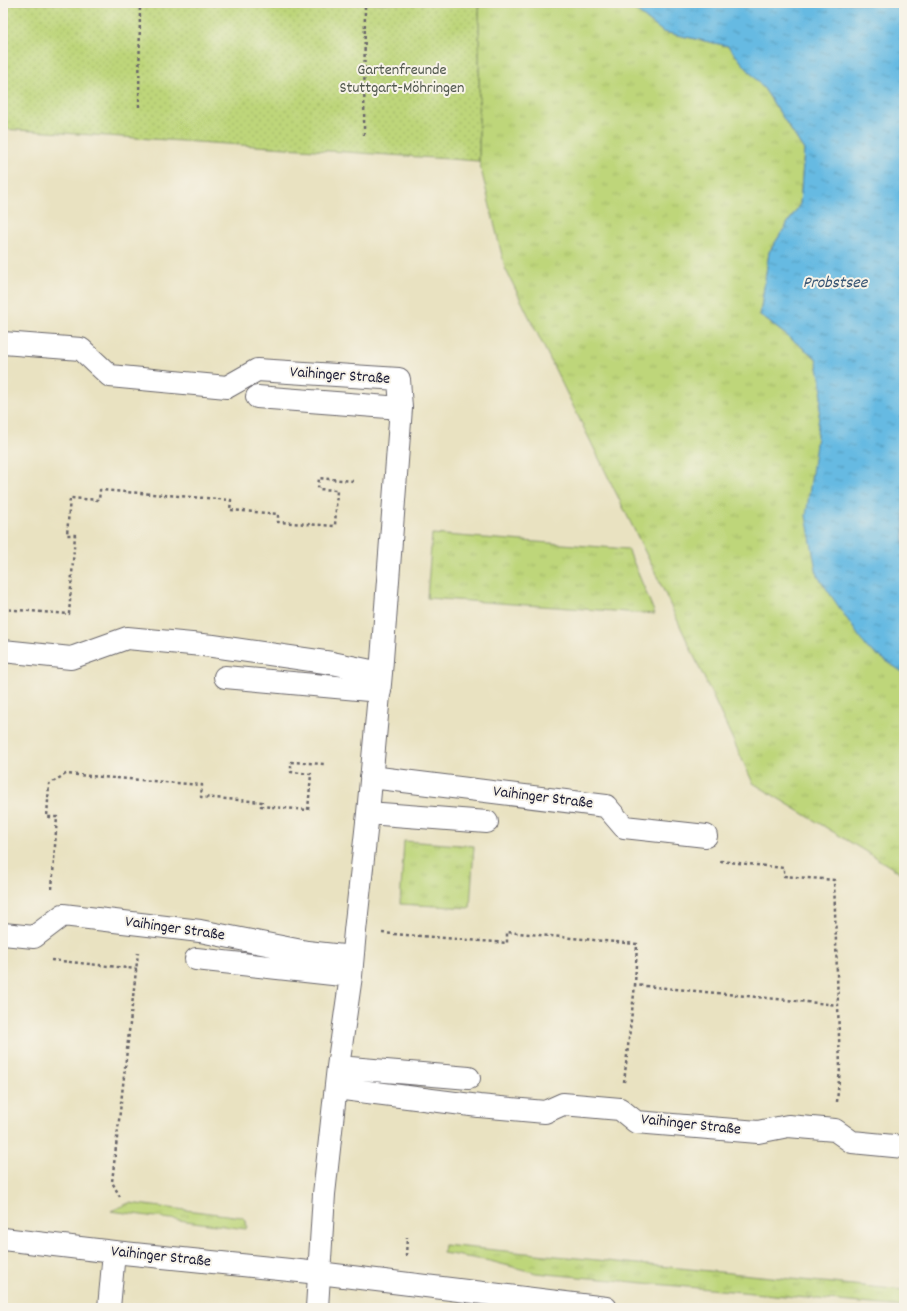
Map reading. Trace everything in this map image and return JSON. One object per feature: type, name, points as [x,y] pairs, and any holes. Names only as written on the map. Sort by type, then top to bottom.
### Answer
[{"type":"street","name":"Vaihinger Straße","points":[[3,343],[81,349],[110,376],[219,387],[227,387],[257,370],[399,380],[401,408],[380,682],[368,813],[324,1194],[319,1273]]},
{"type":"street","points":[[257,397],[401,408]]},
{"type":"street","points":[[3,651],[71,658],[127,638],[213,646],[332,663],[380,682]]},
{"type":"street","points":[[225,677],[380,682]]},
{"type":"street","name":"Vaihinger Straße","points":[[371,777],[606,806],[624,827],[706,836]]},
{"type":"street","points":[[368,813],[487,822]]},
{"type":"street","name":"Vaihinger Straße","points":[[64,915],[200,931],[307,952],[351,966]]},
{"type":"street","points":[[3,934],[34,937],[64,915]]},
{"type":"street","points":[[196,959],[351,966]]},
{"type":"street","name":"Vaihinger Straße","points":[[337,1078],[479,1106],[545,1112],[563,1104],[620,1109],[636,1122],[758,1132],[788,1126],[835,1130],[852,1142],[904,1147]]},
{"type":"street","points":[[337,1078],[469,1078]]},
{"type":"street","name":"Vaihinger Straße","points":[[3,1239],[319,1273],[606,1308]]},
{"type":"street","points":[[109,1308],[114,1252]]},
{"type":"street","points":[[317,1308],[319,1273]]},
{"type":"path","points":[[139,107],[140,3]]},
{"type":"path","points":[[364,135],[365,3]]},
{"type":"path","points":[[3,609],[69,614],[75,535],[67,534],[70,498],[100,500],[100,490],[231,500],[230,510],[278,514],[278,522],[334,526],[337,490],[318,489],[319,478],[353,481]]},
{"type":"path","points":[[64,915],[51,898],[57,817],[47,816],[49,784],[66,774],[202,786],[201,797],[262,802],[261,806],[308,810],[311,774],[290,772],[291,762],[324,764]]},
{"type":"path","points":[[706,836],[710,860],[784,868],[784,876],[834,880],[840,1068],[838,1100]]},
{"type":"path","points":[[120,1197],[112,1182],[142,924]]},
{"type":"path","points":[[355,931],[506,942],[507,932],[637,944],[635,986],[620,1109]]},
{"type":"path","points":[[49,959],[136,969]]},
{"type":"path","points":[[635,986],[838,1005]]},
{"type":"green space","name":"Gartenfreunde Stuttgart-Möhringen","points":[[3,3],[479,3],[479,161],[3,129]]},
{"type":"green space","points":[[479,3],[626,3],[663,32],[728,46],[765,90],[804,150],[800,204],[769,252],[760,315],[816,358],[822,387],[816,444],[867,648],[904,673],[904,875],[753,783],[655,572],[505,268],[479,161]]},
{"type":"green space","points":[[432,534],[628,549],[655,614],[427,598]]},
{"type":"green space","points":[[404,841],[474,846],[470,908],[400,904]]},
{"type":"green space","points":[[129,1203],[242,1217],[246,1221],[247,1226],[246,1229],[111,1211]]},
{"type":"green space","points":[[444,1245],[904,1290],[904,1307],[536,1273],[490,1261],[443,1253]]},
{"type":"water","name":"Probstsee","points":[[626,3],[904,3],[904,673],[867,648],[817,575],[806,516],[822,387],[816,358],[760,315],[769,252],[800,204],[804,150],[765,90],[728,46],[663,32]]}]
